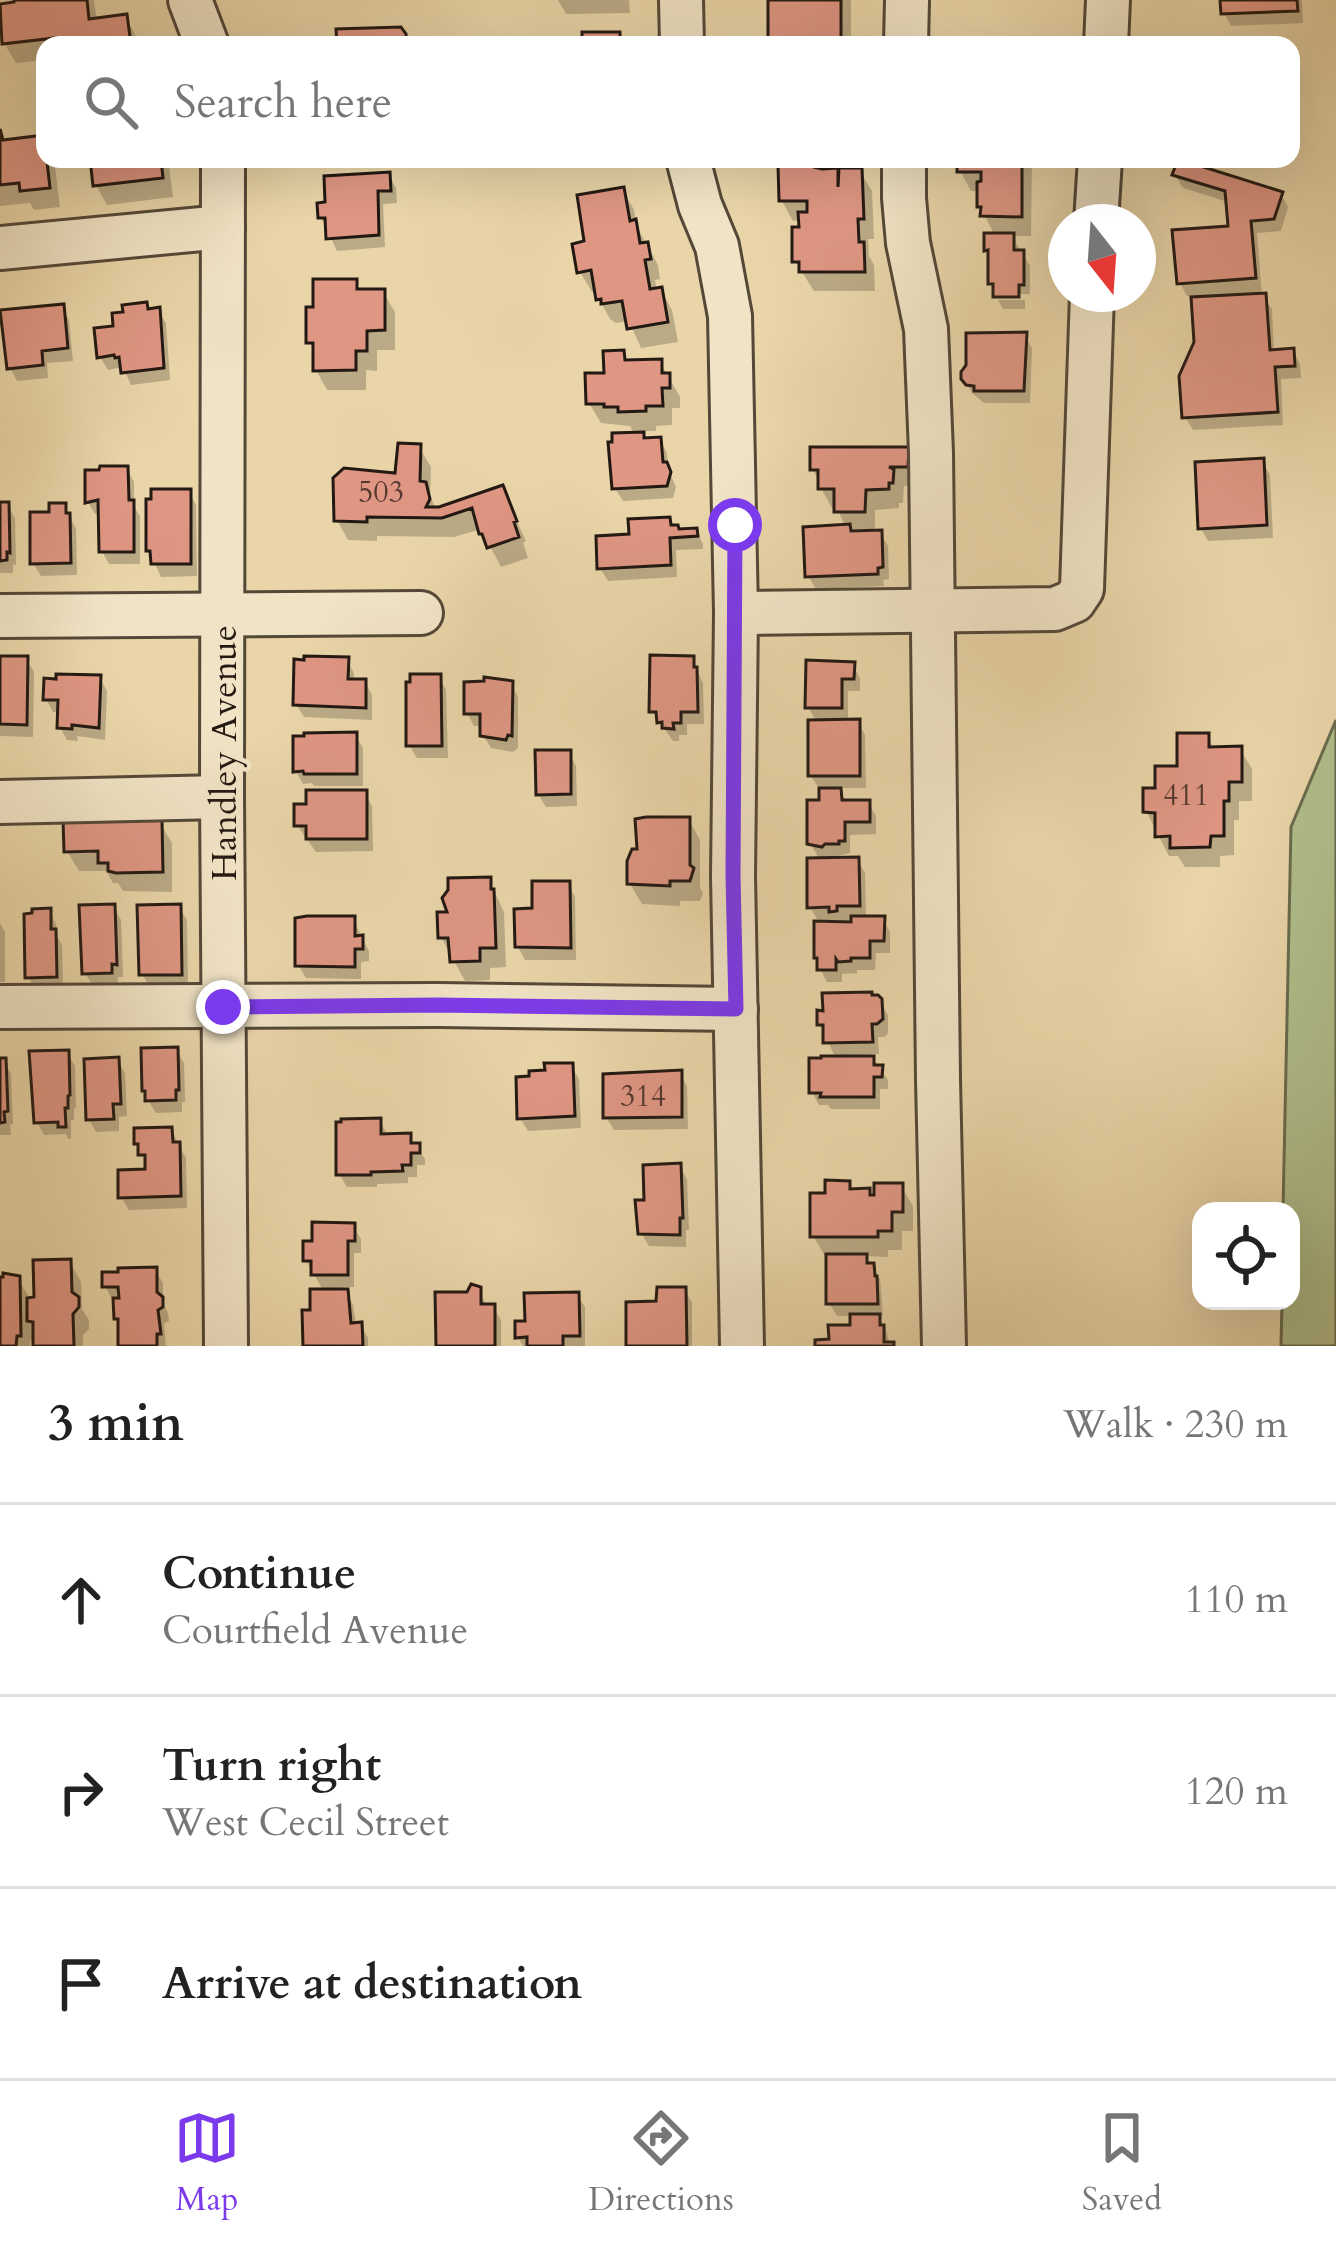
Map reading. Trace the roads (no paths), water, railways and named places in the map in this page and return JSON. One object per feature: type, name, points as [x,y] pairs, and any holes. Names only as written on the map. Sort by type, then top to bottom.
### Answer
[{"type":"street","points":[[190,0],[204,36]]},
{"type":"street","points":[[681,0],[682,36]]},
{"type":"street","points":[[906,36],[907,0]]},
{"type":"street","points":[[1106,36],[1108,0]]},
{"type":"street","name":"Handley Avenue","points":[[223,168],[221,797],[226,1346]]},
{"type":"street","points":[[690,168],[727,290],[736,613],[733,876],[742,1346]]},
{"type":"street","points":[[904,168],[908,244],[926,329],[931,453],[944,1346]]},
{"type":"street","points":[[1097,204],[1099,168]]},
{"type":"street","points":[[0,248],[223,227]]},
{"type":"street","points":[[736,613],[1055,610],[1074,601],[1082,589],[1091,312]]},
{"type":"street","points":[[0,616],[421,613]]},
{"type":"street","points":[[0,802],[221,797]]},
{"type":"street","points":[[0,1007],[736,1009]]}]
